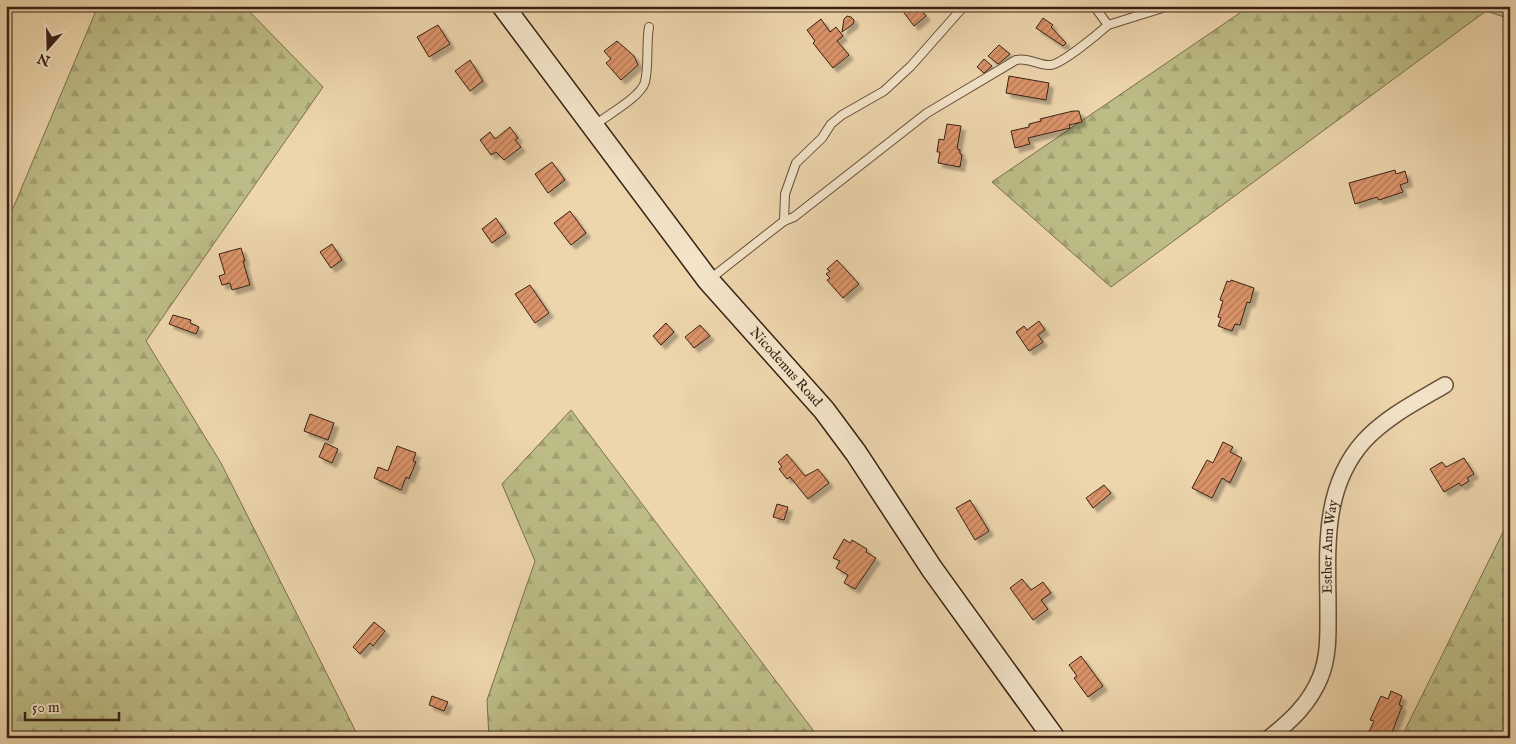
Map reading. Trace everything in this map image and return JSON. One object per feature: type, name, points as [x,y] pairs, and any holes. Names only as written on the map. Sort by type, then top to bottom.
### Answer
[{"type":"street","name":"Nicodemus Road","points":[[503,6],[708,280],[824,410],[1048,736]]},
{"type":"street","name":"Esther Ann Way","points":[[1269,738],[1301,710],[1316,686],[1324,664],[1328,634],[1329,519],[1333,498],[1340,480],[1363,442],[1379,427],[1399,412],[1444,385]]},
{"type":"lane","points":[[784,221],[785,194],[796,163],[822,138],[830,124],[884,91],[911,66],[964,6]]},
{"type":"lane","points":[[1094,6],[1108,25]]},
{"type":"lane","points":[[708,280],[935,108],[1016,60],[1024,58],[1051,65],[1061,61],[1108,25],[1169,6]]},
{"type":"lane","points":[[593,126],[640,92],[645,84],[647,69],[646,43],[649,27]]},
{"type":"green space","points":[[98,6],[244,6],[323,87],[146,341],[221,463],[359,738],[6,738],[6,225]]},
{"type":"green space","points":[[1250,6],[1510,6],[1510,19],[1486,11],[1111,287],[992,182]]},
{"type":"green space","points":[[571,410],[819,738],[489,738],[487,700],[535,561],[502,484]]},
{"type":"green space","points":[[1510,518],[1510,738],[1401,738]]},
{"type":"building","points":[[899,6],[918,6],[926,16],[914,26]]},
{"type":"building","points":[[847,16],[854,20],[853,24],[842,32],[844,19]]},
{"type":"building","points":[[1043,18],[1053,25],[1051,27],[1066,43],[1063,46],[1036,28]]},
{"type":"building","points":[[821,19],[830,32],[836,27],[843,36],[837,41],[849,55],[833,68],[813,43],[815,41],[807,30]]},
{"type":"building","points":[[438,25],[450,44],[429,57],[417,37]]},
{"type":"building","points":[[617,41],[634,56],[638,65],[621,80],[606,63],[611,59],[604,51]]},
{"type":"building","points":[[999,45],[1010,54],[998,64],[988,56]]},
{"type":"building","points":[[984,59],[992,66],[984,73],[977,67]]},
{"type":"building","points":[[470,60],[483,81],[470,91],[455,71]]},
{"type":"building","points":[[1009,76],[1049,83],[1046,100],[1006,93]]},
{"type":"building","points":[[1079,111],[1082,122],[1069,125],[1070,128],[1028,138],[1030,144],[1015,148],[1011,131],[1029,127],[1029,124],[1041,121],[1040,119]]},
{"type":"building","points":[[947,124],[961,126],[957,149],[960,150],[962,155],[960,167],[938,163],[940,152],[937,152],[939,139],[944,140]]},
{"type":"building","points":[[510,127],[518,138],[515,140],[521,147],[504,160],[496,152],[491,155],[480,140],[490,132],[495,139]]},
{"type":"building","points":[[552,162],[565,180],[548,193],[535,174]]},
{"type":"building","points":[[1395,170],[1396,174],[1405,171],[1408,182],[1400,185],[1403,192],[1379,200],[1377,197],[1355,204],[1349,183]]},
{"type":"building","points":[[570,211],[586,233],[571,245],[554,223]]},
{"type":"building","points":[[496,218],[506,233],[492,243],[482,229]]},
{"type":"building","points":[[332,244],[342,260],[331,268],[320,252]]},
{"type":"building","points":[[241,248],[250,285],[232,290],[230,283],[222,285],[219,276],[225,274],[219,254]]},
{"type":"building","points":[[837,260],[859,284],[843,298],[827,280],[830,278],[826,274],[830,271],[827,269]]},
{"type":"building","points":[[1231,280],[1254,288],[1250,303],[1247,302],[1240,325],[1235,324],[1232,331],[1218,326],[1221,318],[1218,317],[1223,301],[1220,300],[1227,281],[1230,282]]},
{"type":"building","points":[[530,285],[549,313],[535,323],[515,294]]},
{"type":"building","points":[[173,315],[191,320],[190,323],[199,327],[196,334],[169,324]]},
{"type":"building","points":[[1039,321],[1045,330],[1038,335],[1043,342],[1029,351],[1016,332],[1024,326],[1027,330]]},
{"type":"building","points":[[666,323],[674,332],[661,345],[653,336]]},
{"type":"building","points":[[700,325],[710,336],[694,348],[685,337]]},
{"type":"building","points":[[310,414],[334,423],[328,440],[304,431]]},
{"type":"building","points":[[1223,442],[1233,447],[1230,452],[1242,458],[1230,483],[1222,478],[1212,498],[1192,488],[1207,460],[1213,463]]},
{"type":"building","points":[[325,443],[338,449],[332,463],[319,457]]},
{"type":"building","points":[[397,446],[416,453],[413,461],[416,462],[409,479],[406,477],[401,490],[374,478],[378,467],[388,471]]},
{"type":"building","points":[[787,454],[805,476],[818,469],[829,483],[808,499],[790,477],[787,479],[779,469],[782,467],[778,462]]},
{"type":"building","points":[[1464,458],[1474,474],[1467,478],[1469,481],[1461,486],[1459,483],[1444,492],[1430,469],[1442,462],[1446,467]]},
{"type":"building","points":[[1104,485],[1111,493],[1093,508],[1086,498]]},
{"type":"building","points":[[970,500],[989,531],[975,540],[956,508]]},
{"type":"building","points":[[777,504],[788,507],[784,520],[773,517]]},
{"type":"building","points":[[844,539],[850,543],[852,540],[867,549],[866,552],[876,558],[855,589],[844,583],[848,575],[836,568],[840,561],[833,558]]},
{"type":"building","points":[[1022,579],[1031,590],[1043,582],[1051,593],[1041,600],[1048,609],[1033,620],[1010,588]]},
{"type":"building","points":[[374,622],[385,631],[373,646],[370,643],[360,654],[353,647]]},
{"type":"building","points":[[1081,656],[1103,686],[1088,697],[1074,678],[1077,676],[1069,665]]},
{"type":"building","points":[[1391,691],[1402,696],[1399,705],[1402,706],[1390,738],[1366,738],[1374,721],[1370,720],[1381,696],[1388,699]]},
{"type":"building","points":[[432,696],[448,702],[444,711],[429,705]]}]
